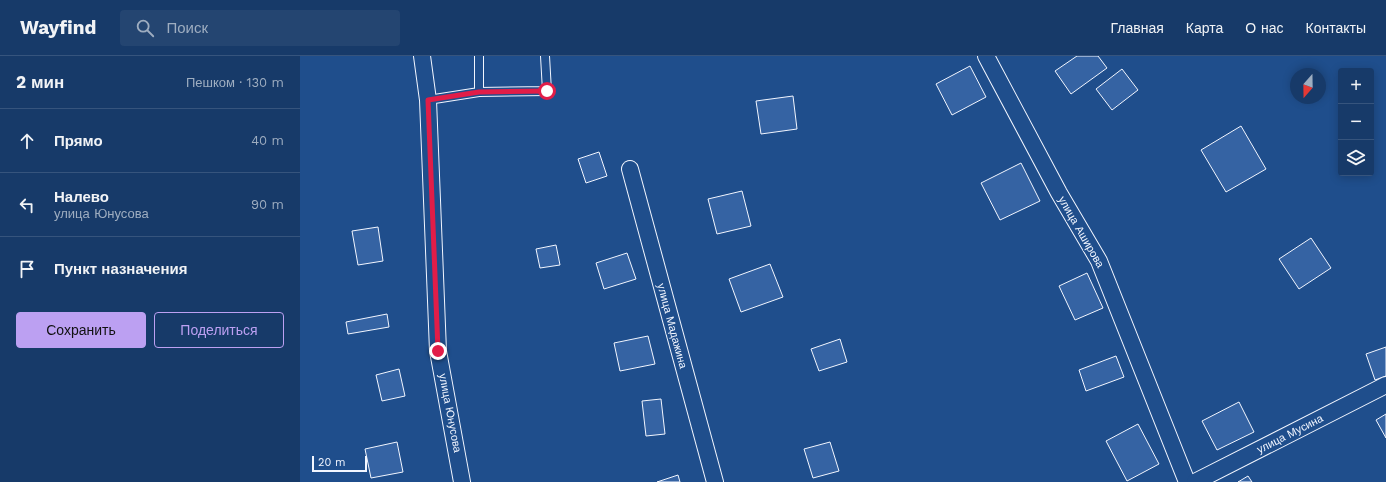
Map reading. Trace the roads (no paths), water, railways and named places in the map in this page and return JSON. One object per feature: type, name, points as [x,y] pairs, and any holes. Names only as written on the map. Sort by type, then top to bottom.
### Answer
[{"type":"street","name":"улица Юнусова","points":[[422,56],[428,100],[438,351],[462,482]]},
{"type":"street","name":"улица Аширова","points":[[986,56],[1058,193],[1099,261],[1187,482]]},
{"type":"street","name":"улица Мадажина","points":[[630,169],[715,482]]},
{"type":"street","name":"улица Мусина","points":[[1195,482],[1386,385]]},
{"type":"lane","points":[[479,56],[479,92]]},
{"type":"lane","points":[[428,100],[479,92],[547,91],[545,56]]}]
